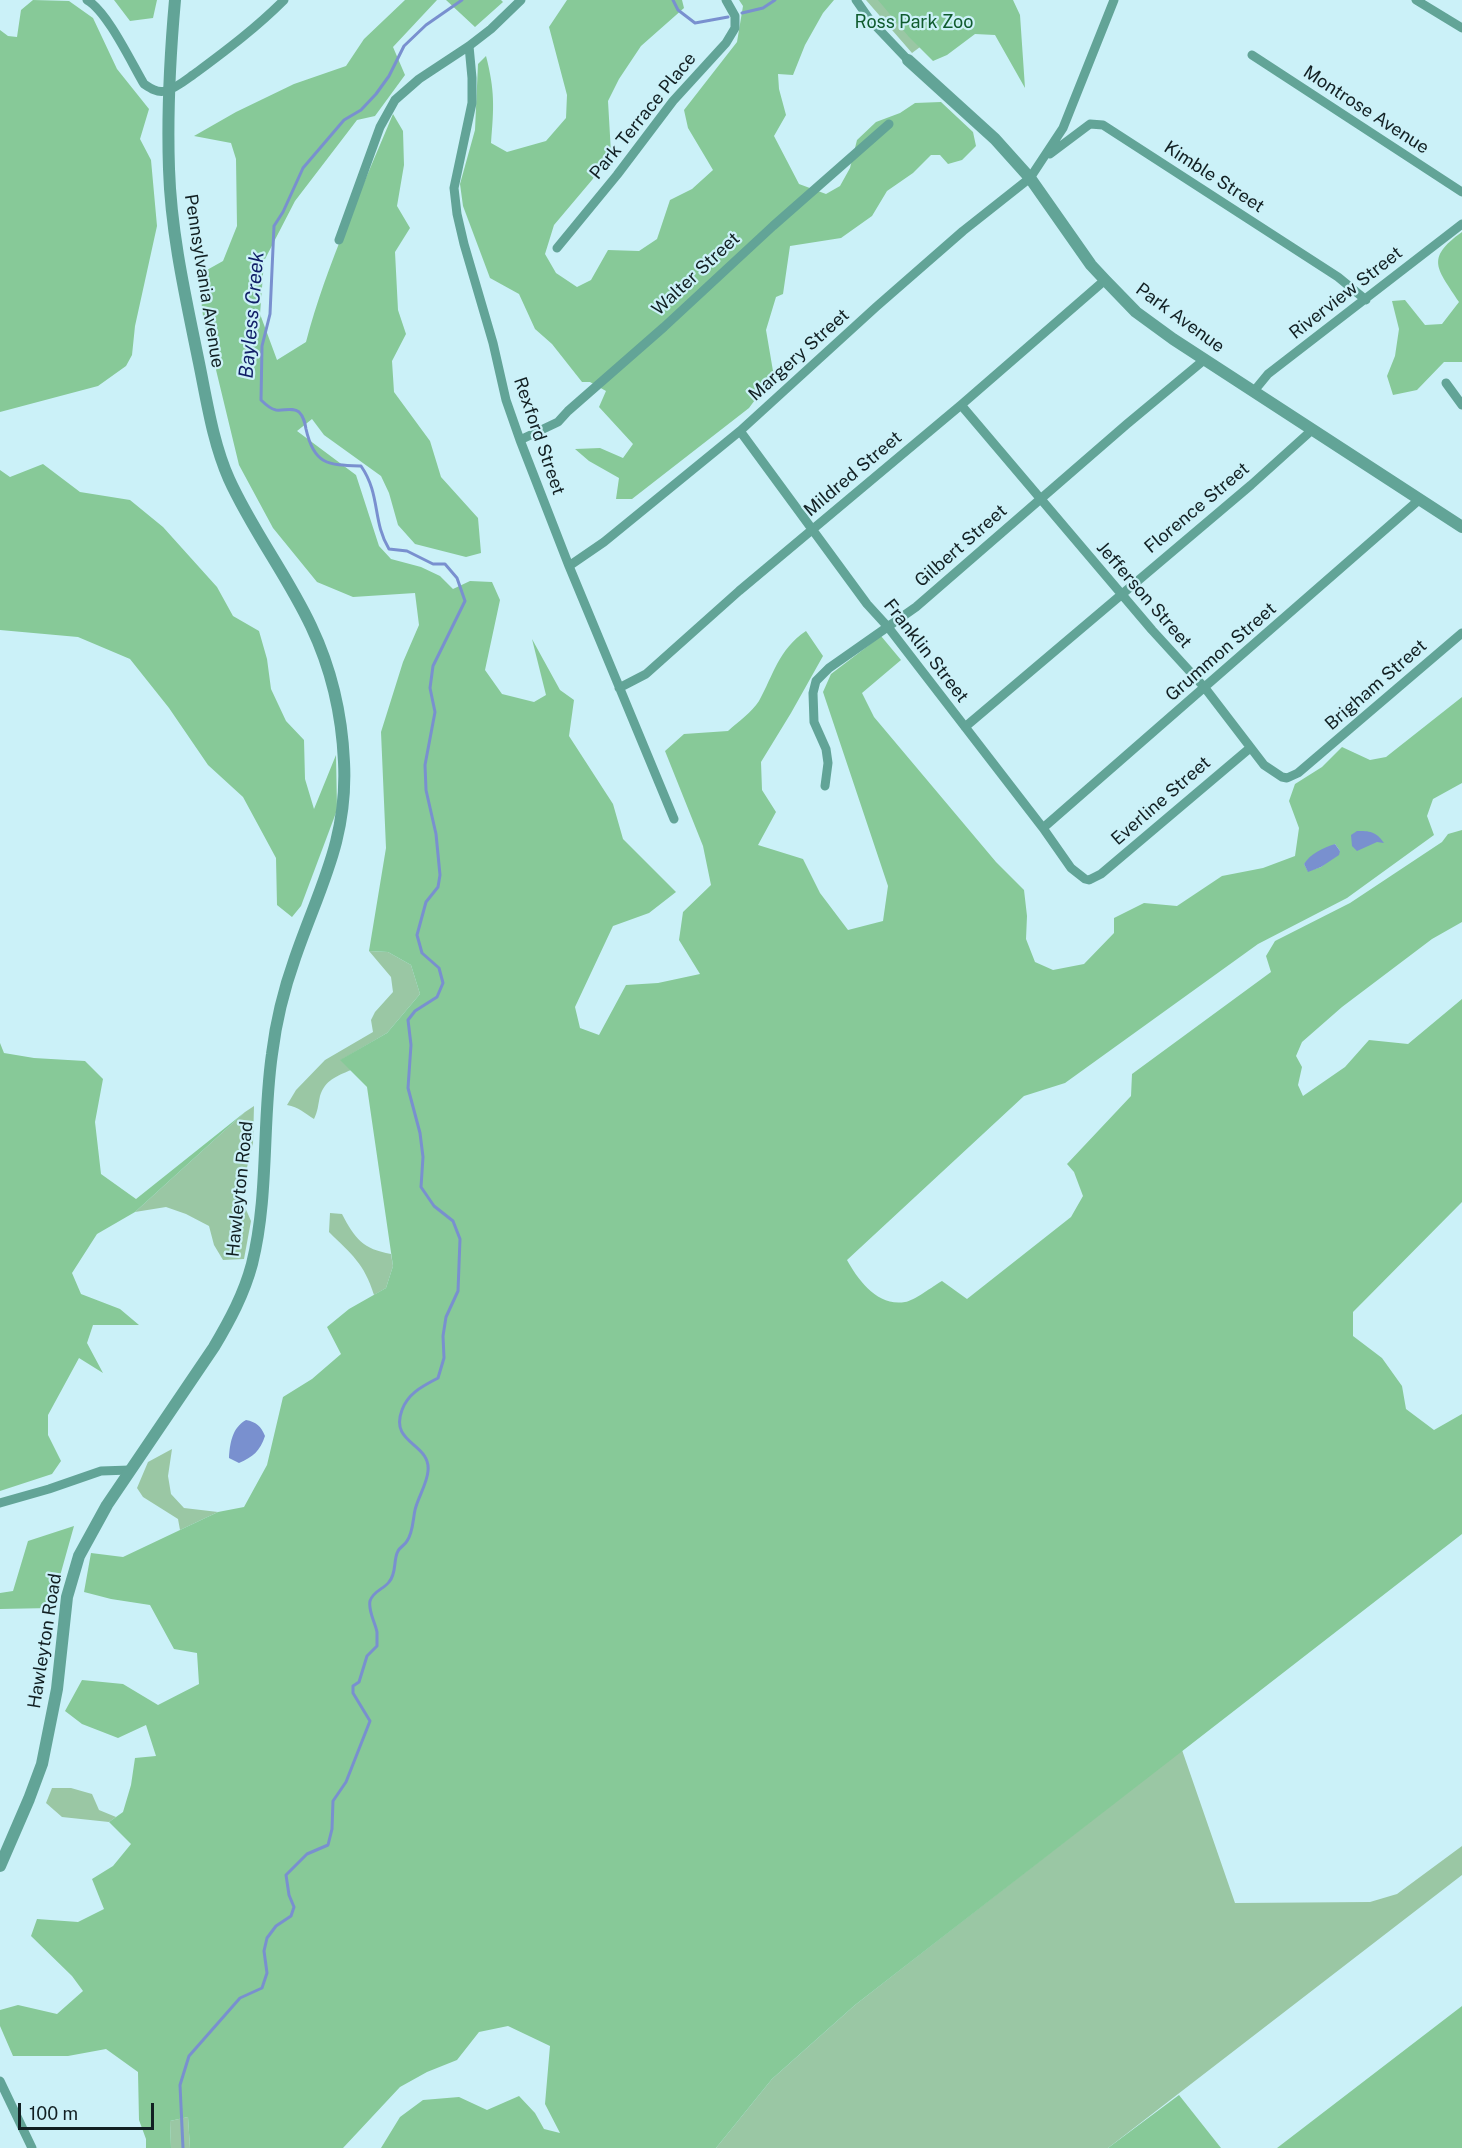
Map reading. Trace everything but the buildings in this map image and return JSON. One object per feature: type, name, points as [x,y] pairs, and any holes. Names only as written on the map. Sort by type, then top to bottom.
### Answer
[{"type":"street","points":[[87,0],[95,5],[108,22],[144,84],[153,90],[164,92],[181,83],[231,47],[284,0]]},
{"type":"street","name":"Pennsylvania Avenue","points":[[175,0],[169,90],[169,171],[184,294],[221,459],[229,479],[270,554]]},
{"type":"street","points":[[339,240],[387,112],[403,91],[469,46],[491,29],[521,0]]},
{"type":"street","name":"Park Terrace Place","points":[[557,248],[673,101],[726,44],[735,27],[735,16],[726,0]]},
{"type":"street","name":"Park Avenue","points":[[856,0],[870,20],[908,60],[995,139],[1030,178],[1091,265],[1142,317],[1204,360],[1462,527]]},
{"type":"street","points":[[1043,160],[1063,128],[1114,0]]},
{"type":"street","points":[[1416,0],[1462,28]]},
{"type":"street","name":"Rexford Street","points":[[469,46],[472,103],[455,179],[456,214],[493,343],[506,400],[520,440],[569,566],[674,819]]},
{"type":"street","name":"Montrose Avenue","points":[[1252,55],[1462,192]]},
{"type":"street","name":"Walter Street","points":[[520,440],[558,422],[772,226],[889,124]]},
{"type":"street","name":"Kimble Street","points":[[1043,160],[1080,129],[1090,124],[1102,125],[1338,277],[1366,300]]},
{"type":"street","name":"Margery Street","points":[[569,566],[604,542],[740,431],[963,231],[1030,178],[1043,160]]},
{"type":"street","name":"Riverview Street","points":[[1254,391],[1268,374],[1462,224]]},
{"type":"street","name":"Mildred Street","points":[[619,688],[646,674],[716,611],[961,405],[1105,280]]},
{"type":"street","name":"Gilbert Street","points":[[825,786],[828,763],[826,749],[814,722],[813,693],[816,681],[829,668],[916,607],[1204,360]]},
{"type":"street","points":[[1446,383],[1462,405]]},
{"type":"street","name":"Jefferson Street","points":[[961,405],[1121,594],[1205,688],[1264,765],[1287,778],[1311,763]]},
{"type":"street","name":"Florence Street","points":[[965,727],[1312,430]]},
{"type":"street","name":"Franklin Street","points":[[740,431],[867,604],[888,627],[1043,828],[1071,868],[1085,879],[1094,878]]},
{"type":"street","name":"Grummon Street","points":[[1043,828],[1420,499]]},
{"type":"street","name":"Hawleyton Road","points":[[0,1866],[26,1808],[42,1764],[57,1689],[63,1619],[74,1569],[98,1519],[230,1320],[252,1262],[257,1234],[268,1084],[277,1022],[295,957],[332,862],[342,818],[344,761],[333,689],[312,627],[270,554]]},
{"type":"street","name":"Brigham Street","points":[[1311,763],[1462,633]]},
{"type":"street","name":"Everline Street","points":[[1094,878],[1135,846],[1250,747]]},
{"type":"street","points":[[0,1503],[101,1471],[130,1470]]},
{"type":"street","points":[[0,2080],[32,2148]]},
{"type":"green space","points":[[33,0],[69,1],[93,18],[117,69],[149,109],[140,139],[151,160],[157,226],[135,326],[132,355],[126,366],[98,386],[0,412],[0,30],[8,36],[17,37],[21,10]]},
{"type":"green space","points":[[114,0],[157,0],[153,18],[130,21]]},
{"type":"green space","points":[[405,0],[437,0],[393,47],[405,75],[375,116],[357,120],[295,201],[264,261],[260,314],[277,360],[306,342],[335,255],[393,114],[403,131],[404,165],[397,206],[410,228],[395,252],[398,310],[406,334],[392,361],[394,392],[430,441],[441,477],[478,518],[481,553],[466,557],[415,544],[398,525],[389,493],[381,476],[324,435],[312,419],[297,431],[356,475],[379,546],[391,559],[421,567],[440,576],[453,589],[470,581],[492,582],[500,600],[485,670],[502,694],[534,702],[546,695],[532,639],[560,690],[574,700],[569,736],[613,804],[623,839],[676,892],[649,913],[613,926],[575,1007],[580,1028],[599,1035],[626,985],[658,983],[700,974],[679,940],[683,912],[711,885],[703,846],[665,751],[684,734],[728,731],[756,705],[783,654],[806,631],[823,656],[761,762],[762,790],[776,812],[758,845],[803,859],[820,893],[848,930],[883,921],[888,886],[823,692],[831,674],[881,636],[901,660],[862,693],[874,717],[996,862],[1024,890],[1027,916],[1026,939],[1035,962],[1053,970],[1084,964],[1114,933],[1114,918],[1144,903],[1177,906],[1222,876],[1263,868],[1295,856],[1299,828],[1289,801],[1295,784],[1322,767],[1342,747],[1370,760],[1386,757],[1462,697],[1462,783],[1433,799],[1427,816],[1434,835],[1347,898],[1258,944],[1065,1083],[1024,1096],[847,1260],[863,1283],[886,1300],[909,1301],[942,1281],[967,1299],[1071,1217],[1083,1196],[1074,1172],[1067,1164],[1131,1096],[1132,1074],[1271,972],[1266,956],[1275,941],[1350,903],[1442,842],[1448,834],[1462,830],[1462,922],[1432,939],[1342,1007],[1302,1042],[1296,1056],[1302,1067],[1298,1085],[1303,1096],[1345,1067],[1369,1040],[1408,1044],[1462,999],[1462,1202],[1353,1312],[1353,1336],[1382,1358],[1402,1386],[1406,1409],[1434,1430],[1462,1414],[1462,1534],[855,2005],[772,2079],[716,2148],[381,2148],[400,2117],[423,2100],[459,2097],[487,2110],[519,2096],[535,2113],[544,2129],[560,2133],[545,2104],[550,2046],[508,2026],[479,2032],[457,2060],[427,2072],[400,2087],[343,2148],[190,2148],[188,2117],[170,2121],[171,2148],[146,2148],[146,2139],[139,2120],[138,2072],[106,2049],[68,2056],[13,2056],[0,2026],[0,2010],[18,2005],[57,2014],[83,1991],[72,1976],[31,1936],[37,1919],[78,1922],[104,1909],[92,1879],[113,1866],[131,1844],[109,1822],[123,1812],[131,1785],[135,1758],[156,1756],[146,1725],[118,1738],[82,1724],[65,1711],[82,1680],[123,1684],[158,1705],[199,1684],[197,1653],[174,1649],[150,1605],[84,1592],[91,1553],[123,1557],[218,1512],[244,1507],[267,1465],[283,1397],[312,1379],[341,1354],[327,1327],[349,1309],[386,1288],[393,1266],[367,1087],[340,1060],[387,1033],[420,994],[411,965],[388,952],[369,951],[386,848],[381,732],[403,662],[419,625],[415,593],[353,597],[317,582],[273,528],[239,465],[203,316],[198,275],[223,261],[237,226],[236,159],[231,143],[194,136],[236,112],[294,84],[346,66],[364,39]],"holes":[[[1335,844],[1340,851],[1321,867],[1308,871],[1304,864]]]},
{"type":"green space","points":[[446,0],[501,0],[503,2],[475,27]]},
{"type":"green space","points":[[567,0],[682,0],[684,8],[641,46],[619,79],[608,101],[611,153],[592,180],[554,225],[545,254],[556,273],[577,287],[591,280],[608,250],[639,251],[657,239],[670,200],[692,189],[713,170],[688,128],[684,110],[737,42],[743,6],[739,0],[834,0],[823,13],[805,45],[793,75],[778,74],[779,89],[786,115],[774,136],[799,184],[826,194],[840,186],[850,168],[857,140],[876,122],[900,113],[915,103],[941,102],[973,132],[976,146],[962,160],[948,164],[940,155],[931,155],[913,173],[887,191],[872,216],[841,238],[790,246],[783,294],[776,297],[766,330],[773,371],[766,385],[749,408],[632,499],[616,499],[619,478],[589,461],[575,449],[600,448],[623,458],[633,444],[599,407],[606,391],[590,382],[582,382],[552,344],[535,329],[519,294],[490,278],[463,206],[460,184],[475,130],[478,64],[486,56],[493,99],[491,143],[507,152],[546,141],[566,118],[567,95],[549,27]]},
{"type":"green space","name":"Ross Park Zoo","points":[[866,0],[983,0],[912,53]]},
{"type":"green space","points":[[878,0],[1013,0],[1020,15],[1025,88],[995,35],[975,34],[947,55],[933,61]]},
{"type":"green space","points":[[1462,232],[1462,362],[1444,362],[1417,390],[1393,395],[1387,376],[1395,356],[1399,329],[1392,301],[1405,300],[1425,325],[1442,324],[1459,302],[1441,272],[1438,265],[1439,257],[1450,241]]},
{"type":"green space","points":[[43,464],[80,492],[130,500],[163,527],[217,587],[233,616],[259,631],[267,659],[271,689],[286,721],[304,740],[305,779],[314,809],[336,755],[337,810],[301,906],[292,917],[277,905],[276,858],[243,797],[208,765],[169,708],[130,659],[78,637],[0,630],[0,470],[10,477]]},
{"type":"green space","points":[[369,951],[388,952],[411,965],[420,994],[387,1033],[341,1060],[351,1070],[332,1079],[325,1086],[314,1119],[287,1105],[296,1090],[325,1060],[373,1032],[371,1020],[375,1012],[393,992],[391,977]]},
{"type":"green space","points":[[0,1043],[4,1053],[34,1058],[85,1061],[103,1079],[95,1122],[101,1174],[136,1199],[245,1112],[135,1212],[97,1234],[72,1273],[81,1294],[120,1309],[139,1325],[93,1325],[87,1343],[103,1373],[79,1358],[48,1415],[48,1435],[61,1461],[52,1474],[0,1491]]},
{"type":"green space","points":[[254,1106],[253,1143],[240,1196],[251,1221],[244,1259],[223,1260],[214,1245],[209,1226],[186,1214],[166,1207],[135,1212],[245,1112]]},
{"type":"green space","points":[[330,1213],[342,1214],[361,1242],[373,1249],[391,1254],[393,1266],[386,1288],[374,1295],[361,1267],[329,1232]]},
{"type":"green space","points":[[172,1449],[168,1476],[171,1494],[184,1508],[218,1512],[180,1530],[178,1519],[143,1497],[137,1488],[148,1462]]},
{"type":"green space","points":[[74,1526],[51,1608],[0,1609],[0,1593],[13,1591],[28,1541]]},
{"type":"green space","points":[[1182,1750],[1235,1903],[1370,1902],[1397,1894],[1462,1846],[1462,1875],[1108,2148],[716,2148],[772,2079],[855,2005]]},
{"type":"green space","points":[[52,1788],[71,1788],[92,1794],[99,1810],[116,1817],[109,1822],[62,1817],[46,1803]]},
{"type":"green space","points":[[1462,2006],[1462,2148],[1277,2148]]},
{"type":"green space","points":[[1179,2095],[1221,2148],[1108,2148]]},
{"type":"green space","points":[[188,2117],[190,2148],[171,2148],[170,2121]]},
{"type":"water","points":[[1357,831],[1372,832],[1384,843],[1377,842],[1357,851],[1352,846],[1351,835]]},
{"type":"water","points":[[1335,844],[1340,851],[1339,855],[1321,867],[1308,872],[1304,864],[1307,860],[1318,851]]},
{"type":"water","points":[[246,1420],[258,1425],[265,1436],[255,1453],[239,1463],[229,1458],[230,1447],[235,1432]]},
{"type":"waterway","name":"Bayless Creek","points":[[183,2148],[180,2085],[189,2056],[240,1998],[262,1988],[267,1973],[264,1951],[267,1938],[276,1926],[291,1916],[294,1907],[289,1895],[286,1875],[307,1854],[328,1845],[332,1829],[333,1801],[346,1782],[370,1721],[353,1693],[353,1686],[359,1682],[367,1656],[377,1646],[377,1632],[370,1601],[391,1578],[398,1551],[410,1534],[428,1471],[423,1454],[401,1430],[402,1410],[408,1399],[438,1378],[444,1358],[443,1336],[446,1317],[458,1291],[460,1239],[453,1221],[434,1206],[421,1187],[423,1157],[420,1133],[408,1088],[411,1045],[408,1020],[415,1011],[437,997],[443,983],[439,968],[422,953],[417,935],[426,902],[438,887],[440,875],[436,834],[426,790],[425,765],[435,712],[430,688],[433,666],[465,601],[457,578],[445,564],[433,564],[407,551],[389,549],[380,528],[371,487],[361,466],[340,465],[324,461],[313,450],[304,420],[299,412],[291,409],[274,409],[261,400],[262,346],[270,314],[274,226],[303,168],[344,120],[361,110],[376,94],[389,76],[404,46],[426,25],[462,0]]},
{"type":"waterway","points":[[673,0],[678,10],[695,23],[728,17]]},
{"type":"waterway","points":[[742,13],[763,8],[775,0]]}]
